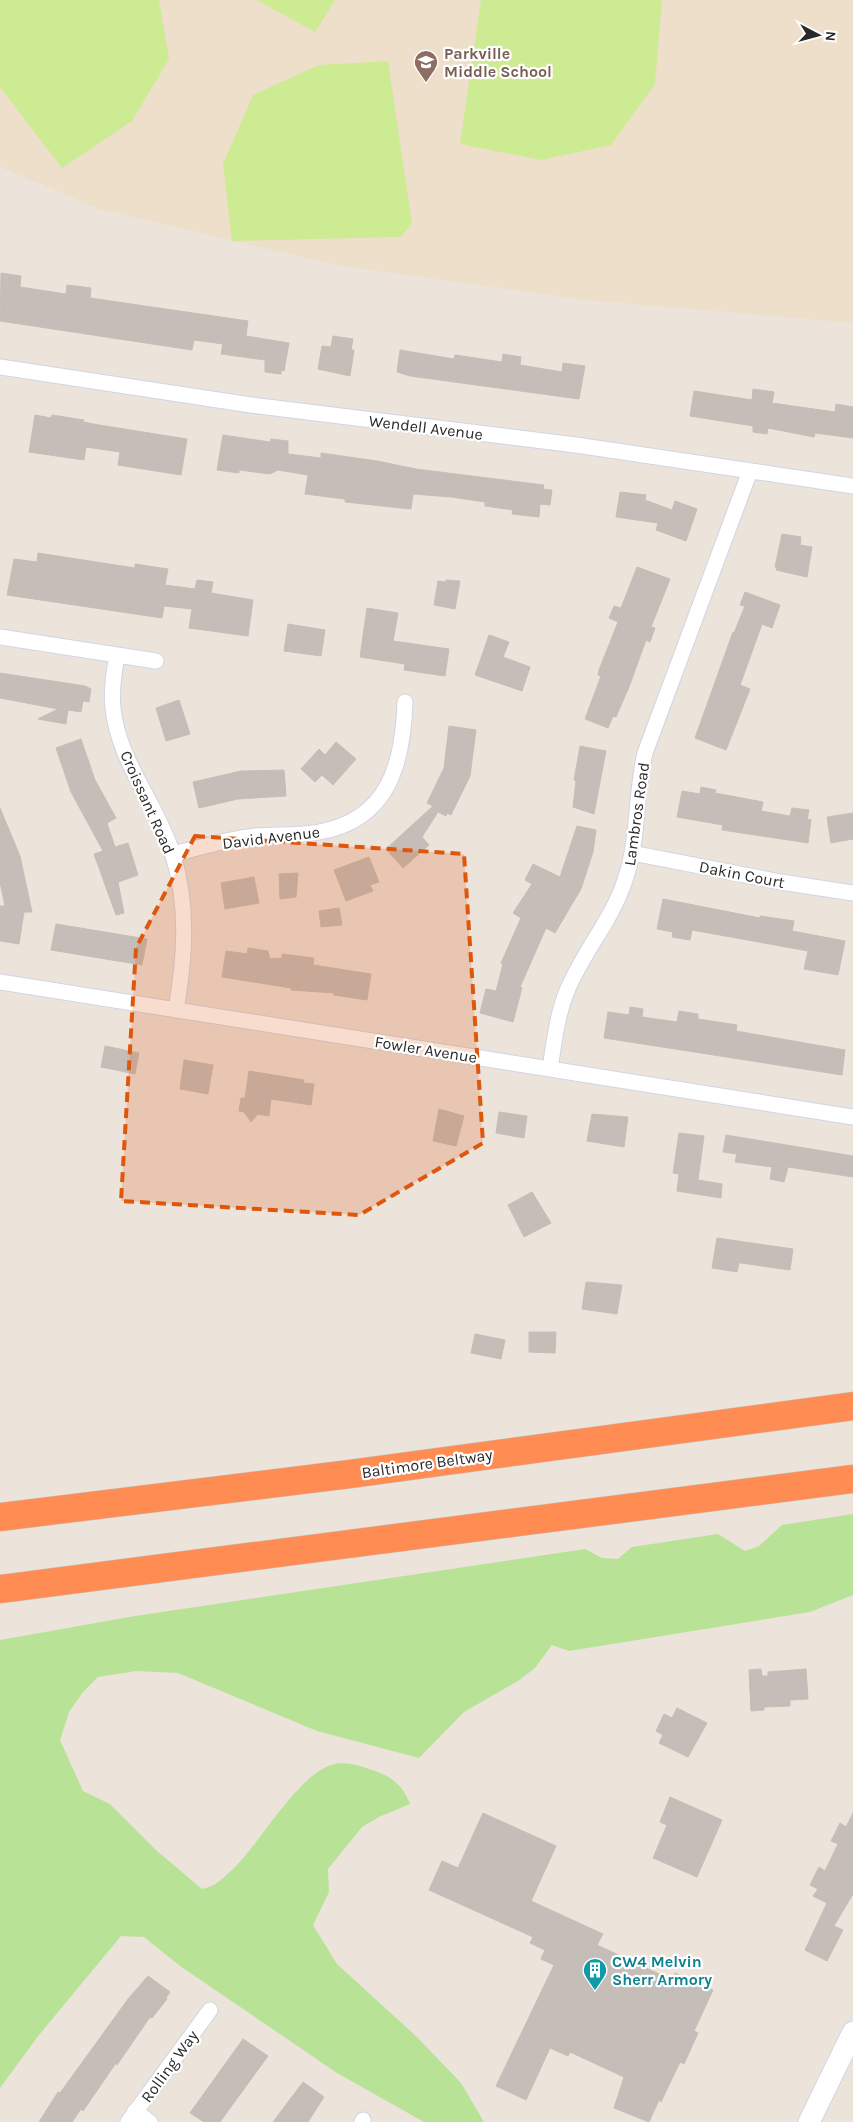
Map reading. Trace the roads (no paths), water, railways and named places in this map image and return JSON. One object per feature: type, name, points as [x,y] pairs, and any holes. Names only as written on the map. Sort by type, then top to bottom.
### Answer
[{"type":"highway","name":"Baltimore Beltway","points":[[0,1518],[370,1471],[853,1406]]},
{"type":"highway","points":[[0,1589],[853,1479]]},
{"type":"main road","points":[[809,2122],[853,2032]]},
{"type":"street","name":"Wendell Avenue","points":[[0,367],[251,405],[576,445],[853,486]]},
{"type":"street","name":"Lambros Road","points":[[550,1069],[560,1012],[567,992],[617,902],[632,852],[638,780],[645,753],[750,471]]},
{"type":"street","points":[[0,637],[156,661]]},
{"type":"street","name":"Croissant Road","points":[[117,655],[112,684],[112,707],[116,728],[122,747],[166,836],[173,854],[182,895],[184,915],[181,978],[176,1010]]},
{"type":"street","name":"David Avenue","points":[[173,854],[248,837],[319,832],[360,816],[382,794],[398,764],[404,730],[405,702]]},
{"type":"street","name":"Dakin Court","points":[[632,852],[781,882],[853,893]]},
{"type":"street","name":"Fowler Avenue","points":[[0,982],[853,1117]]},
{"type":"street","name":"Rolling Way","points":[[132,2117],[210,2010]]},
{"type":"street","points":[[132,2117],[150,2122]]},
{"type":"place","name":"Parkville Middle School","points":[[426,83]]},
{"type":"place","name":"CW4 Melvin Sherr Armory","points":[[595,1991]]}]
